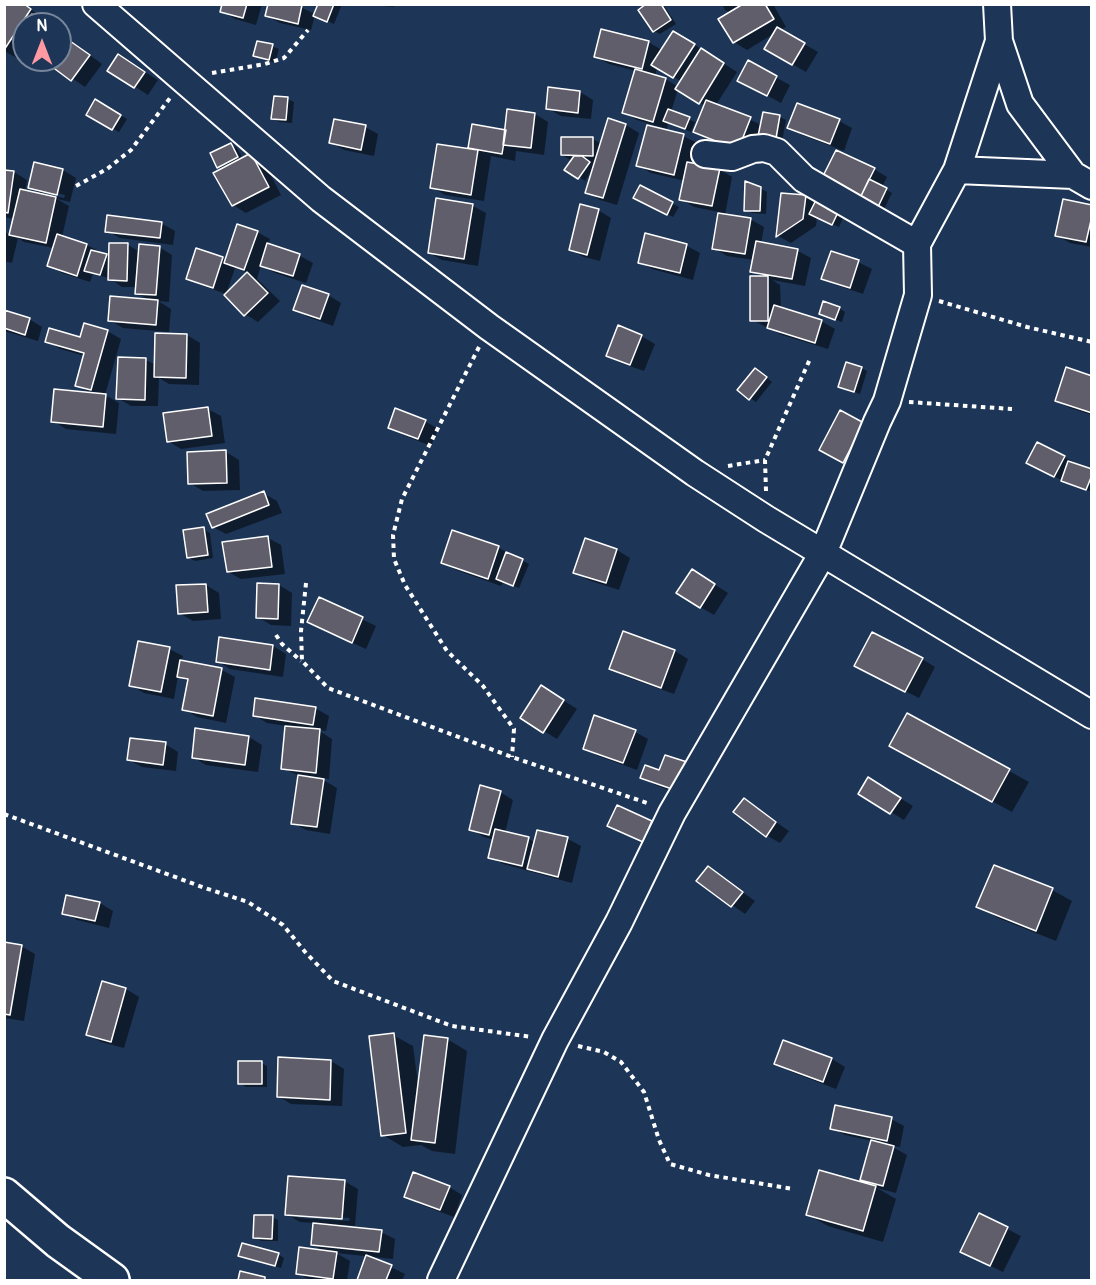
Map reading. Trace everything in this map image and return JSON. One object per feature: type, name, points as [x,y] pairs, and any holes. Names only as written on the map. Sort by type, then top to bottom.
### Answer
[{"type":"main road","points":[[4,1195],[58,1241],[112,1281]]},
{"type":"street","points":[[96,4],[321,199],[489,327],[766,519],[1092,715]]},
{"type":"street","points":[[998,4],[999,41],[1020,104],[1082,181]]},
{"type":"street","points":[[441,1281],[555,1041],[619,922],[672,813],[823,553],[887,401],[918,295],[917,244],[957,170],[999,41]]},
{"type":"street","points":[[705,153],[732,157],[753,148],[764,148],[777,152],[804,179],[917,244]]},
{"type":"street","points":[[957,170],[1082,181]]},
{"type":"path","points":[[76,186],[107,169],[131,150],[184,79],[265,64],[284,58],[308,30]]},
{"type":"path","points":[[918,295],[1027,327],[1092,342]]},
{"type":"path","points":[[489,327],[402,499],[393,536],[394,559],[405,585],[447,651],[483,686],[514,729],[512,756]]},
{"type":"path","points":[[766,519],[765,460],[810,359]]},
{"type":"path","points":[[887,401],[1012,408]]},
{"type":"path","points":[[302,661],[301,631],[306,584]]},
{"type":"path","points":[[276,635],[282,644],[328,688],[512,756],[617,791],[672,813]]},
{"type":"path","points":[[4,814],[248,902],[283,925],[333,981],[452,1026],[555,1041],[604,1052],[621,1062],[644,1092],[659,1140],[670,1164],[709,1175],[794,1189]]},
{"type":"building","points":[[4,4],[24,4],[31,9],[29,12],[12,12],[12,38],[4,50]]},
{"type":"building","points":[[222,4],[247,4],[243,18],[220,12]]},
{"type":"building","points":[[268,4],[302,5],[298,24],[265,16]]},
{"type":"building","points":[[318,4],[334,4],[327,22],[313,16]]},
{"type":"building","points":[[646,4],[661,4],[671,20],[653,32],[638,10]]},
{"type":"building","points":[[743,4],[765,4],[774,19],[733,43],[718,19]]},
{"type":"building","points":[[777,27],[805,43],[792,65],[764,49]]},
{"type":"building","points":[[601,29],[649,41],[642,69],[594,57]]},
{"type":"building","points":[[673,31],[695,44],[673,78],[651,65]]},
{"type":"building","points":[[257,41],[273,44],[269,60],[253,56]]},
{"type":"building","points":[[72,42],[90,55],[71,81],[59,72],[72,72]]},
{"type":"building","points":[[701,48],[724,63],[699,104],[675,89]]},
{"type":"building","points":[[118,54],[145,72],[134,88],[107,71]]},
{"type":"building","points":[[748,60],[777,76],[767,96],[737,81]]},
{"type":"building","points":[[635,69],[666,78],[653,122],[622,113]]},
{"type":"building","points":[[548,87],[580,91],[578,113],[546,109]]},
{"type":"building","points":[[274,96],[288,97],[286,120],[271,119]]},
{"type":"building","points":[[95,99],[121,115],[112,130],[86,115]]},
{"type":"building","points":[[706,100],[751,117],[738,150],[693,132]]},
{"type":"building","points":[[797,103],[840,119],[830,144],[787,128]]},
{"type":"building","points":[[507,109],[535,113],[531,148],[503,145]]},
{"type":"building","points":[[668,109],[690,117],[685,129],[663,121]]},
{"type":"building","points":[[763,112],[780,115],[775,144],[757,141]]},
{"type":"building","points":[[608,118],[626,124],[603,198],[585,193]]},
{"type":"building","points":[[334,119],[366,125],[361,150],[329,143]]},
{"type":"building","points":[[472,124],[506,130],[502,154],[468,148]]},
{"type":"building","points":[[647,125],[684,134],[674,175],[636,166]]},
{"type":"building","points":[[561,137],[593,137],[593,156],[561,155]]},
{"type":"building","points":[[231,143],[238,157],[217,168],[210,153]]},
{"type":"building","points":[[437,144],[478,150],[471,195],[430,188]]},
{"type":"building","points":[[836,150],[875,168],[860,198],[821,180]]},
{"type":"building","points":[[251,153],[269,187],[232,206],[213,173]]},
{"type":"building","points":[[574,156],[582,156],[590,162],[578,179],[564,170]]},
{"type":"building","points":[[34,162],[63,169],[57,195],[28,188]]},
{"type":"building","points":[[687,162],[720,168],[712,206],[679,200]]},
{"type":"building","points":[[4,170],[14,171],[8,213],[4,212]]},
{"type":"building","points":[[869,179],[887,188],[878,207],[860,198]]},
{"type":"building","points":[[745,181],[761,187],[760,211],[744,211]]},
{"type":"building","points":[[640,185],[673,202],[667,215],[633,198]]},
{"type":"building","points":[[20,189],[56,197],[46,243],[9,235]]},
{"type":"building","points":[[781,193],[806,195],[803,219],[776,237]]},
{"type":"building","points":[[818,196],[841,206],[832,225],[809,214]]},
{"type":"building","points":[[436,198],[473,204],[464,259],[428,253]]},
{"type":"building","points":[[1063,199],[1092,205],[1086,242],[1055,236]]},
{"type":"building","points":[[580,204],[599,209],[587,255],[569,250]]},
{"type":"building","points":[[718,213],[751,218],[745,254],[712,249]]},
{"type":"building","points":[[107,215],[162,222],[160,238],[105,232]]},
{"type":"building","points":[[237,224],[258,231],[244,270],[224,263]]},
{"type":"building","points":[[645,233],[687,244],[680,273],[638,263]]},
{"type":"building","points":[[57,234],[87,244],[77,276],[47,266]]},
{"type":"building","points":[[756,241],[798,249],[792,279],[750,272]]},
{"type":"building","points":[[109,243],[128,243],[127,281],[108,280]]},
{"type":"building","points":[[267,243],[300,254],[293,276],[260,266]]},
{"type":"building","points":[[139,244],[160,246],[156,295],[135,294]]},
{"type":"building","points":[[196,248],[223,257],[213,288],[186,279]]},
{"type":"building","points":[[91,250],[107,254],[100,275],[84,271]]},
{"type":"building","points":[[831,251],[859,260],[850,288],[821,279]]},
{"type":"building","points":[[247,272],[268,293],[244,316],[224,295]]},
{"type":"building","points":[[750,276],[768,276],[768,321],[750,321]]},
{"type":"building","points":[[302,285],[329,294],[320,319],[293,310]]},
{"type":"building","points":[[110,296],[158,300],[156,325],[108,321]]},
{"type":"building","points":[[823,301],[840,307],[835,320],[819,314]]},
{"type":"building","points":[[774,305],[822,320],[815,343],[767,328]]},
{"type":"building","points":[[4,310],[30,318],[25,335],[4,328]]},
{"type":"building","points":[[84,323],[108,330],[91,390],[75,386],[84,353],[45,342],[49,328],[80,337]]},
{"type":"building","points":[[618,325],[642,335],[630,365],[606,356]]},
{"type":"building","points":[[155,333],[187,334],[186,378],[154,377]]},
{"type":"building","points":[[118,357],[146,358],[145,400],[116,399]]},
{"type":"building","points":[[846,362],[862,367],[854,392],[838,387]]},
{"type":"building","points":[[1066,367],[1092,376],[1092,413],[1055,401]]},
{"type":"building","points":[[755,368],[767,377],[749,400],[737,390]]},
{"type":"building","points":[[54,389],[106,394],[103,427],[51,422]]},
{"type":"building","points":[[208,407],[212,436],[167,442],[163,413]]},
{"type":"building","points":[[395,408],[426,420],[418,439],[388,428]]},
{"type":"building","points":[[840,410],[864,423],[843,463],[819,450]]},
{"type":"building","points":[[1037,442],[1065,456],[1054,477],[1026,463]]},
{"type":"building","points":[[226,450],[227,483],[188,484],[187,452]]},
{"type":"building","points":[[1068,461],[1092,469],[1086,490],[1061,481]]},
{"type":"building","points":[[264,491],[269,505],[212,528],[206,514]]},
{"type":"building","points":[[204,527],[208,555],[187,558],[183,530]]},
{"type":"building","points":[[452,530],[499,546],[488,579],[441,563]]},
{"type":"building","points":[[268,536],[272,567],[227,572],[222,542]]},
{"type":"building","points":[[585,538],[617,549],[606,583],[573,573]]},
{"type":"building","points":[[506,552],[523,559],[513,586],[496,579]]},
{"type":"building","points":[[692,569],[715,584],[700,608],[676,593]]},
{"type":"building","points":[[257,583],[279,584],[278,619],[256,618]]},
{"type":"building","points":[[206,584],[208,612],[178,614],[176,585]]},
{"type":"building","points":[[319,597],[363,617],[352,643],[307,622]]},
{"type":"building","points":[[623,631],[675,650],[661,688],[609,669]]},
{"type":"building","points":[[872,632],[923,658],[905,692],[854,666]]},
{"type":"building","points":[[219,637],[273,645],[270,670],[216,662]]},
{"type":"building","points":[[138,641],[170,647],[161,692],[129,686]]},
{"type":"building","points":[[180,660],[222,668],[213,716],[182,710],[188,679],[177,677]]},
{"type":"building","points":[[541,685],[564,700],[543,733],[520,718]]},
{"type":"building","points":[[255,698],[316,707],[313,725],[253,716]]},
{"type":"building","points":[[907,713],[1010,769],[992,802],[889,746]]},
{"type":"building","points":[[594,715],[636,730],[623,763],[583,749]]},
{"type":"building","points":[[285,726],[320,729],[316,773],[281,769]]},
{"type":"building","points":[[195,728],[249,736],[245,765],[192,758]]},
{"type":"building","points":[[130,738],[166,742],[163,765],[127,760]]},
{"type":"building","points":[[665,755],[687,762],[672,789],[640,778],[645,765],[659,770]]},
{"type":"building","points":[[298,775],[324,779],[317,827],[291,824]]},
{"type":"building","points":[[868,777],[901,798],[890,814],[858,794]]},
{"type":"building","points":[[480,785],[501,791],[489,835],[469,830]]},
{"type":"building","points":[[744,798],[776,822],[766,837],[733,812]]},
{"type":"building","points":[[617,805],[652,821],[643,842],[607,826]]},
{"type":"building","points":[[495,829],[529,837],[522,866],[488,858]]},
{"type":"building","points":[[537,830],[568,837],[558,877],[527,869]]},
{"type":"building","points":[[994,865],[1053,888],[1036,931],[976,907]]},
{"type":"building","points":[[708,866],[743,892],[731,907],[696,881]]},
{"type":"building","points":[[66,895],[100,902],[95,921],[62,914]]},
{"type":"building","points":[[4,942],[22,945],[10,1015],[4,1014]]},
{"type":"building","points":[[102,981],[126,988],[111,1042],[86,1035]]},
{"type":"building","points":[[394,1033],[406,1133],[381,1136],[369,1036]]},
{"type":"building","points":[[424,1035],[448,1038],[435,1143],[411,1140]]},
{"type":"building","points":[[783,1040],[832,1058],[823,1082],[774,1064]]},
{"type":"building","points":[[278,1057],[331,1060],[330,1100],[277,1097]]},
{"type":"building","points":[[238,1061],[262,1061],[262,1084],[238,1084]]},
{"type":"building","points":[[835,1105],[892,1117],[887,1141],[830,1129]]},
{"type":"building","points":[[871,1140],[894,1146],[883,1186],[860,1180]]},
{"type":"building","points":[[819,1170],[876,1186],[863,1231],[806,1215]]},
{"type":"building","points":[[413,1172],[450,1186],[440,1210],[404,1197]]},
{"type":"building","points":[[288,1176],[345,1180],[342,1219],[285,1215]]},
{"type":"building","points":[[979,1213],[1008,1227],[990,1266],[960,1252]]},
{"type":"building","points":[[254,1215],[273,1215],[272,1239],[253,1238]]},
{"type":"building","points":[[313,1223],[382,1230],[379,1252],[311,1245]]},
{"type":"building","points":[[242,1243],[279,1253],[275,1266],[238,1256]]},
{"type":"building","points":[[299,1247],[337,1252],[333,1279],[296,1274]]},
{"type":"building","points":[[366,1255],[392,1265],[386,1280],[357,1280]]},
{"type":"building","points":[[240,1271],[265,1277],[265,1280],[238,1280]]}]
